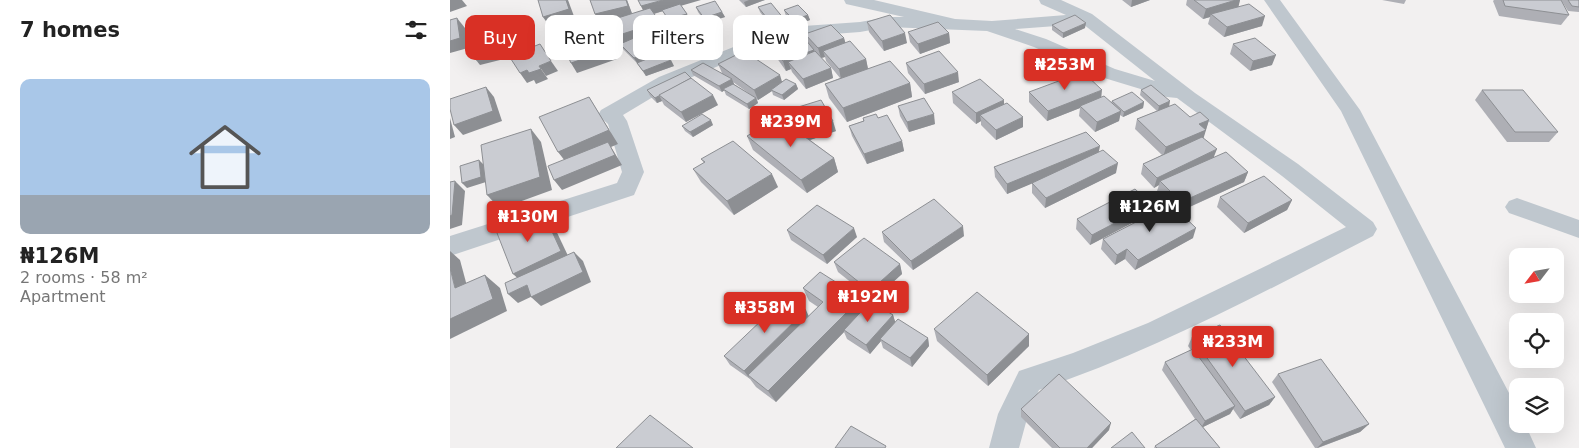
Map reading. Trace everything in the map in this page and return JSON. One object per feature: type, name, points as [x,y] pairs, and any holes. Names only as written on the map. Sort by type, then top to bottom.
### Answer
[{"type":"street","points":[[852,0],[893,17],[955,24],[989,26],[1086,18]]},
{"type":"street","points":[[1004,448],[1013,414],[1028,380],[1072,367],[1185,318],[1365,229],[1290,170],[1188,97],[1086,18],[1047,0]]},
{"type":"street","points":[[1272,0],[1350,110],[1521,448]]},
{"type":"street","points":[[450,246],[626,189],[633,172],[617,121],[608,115],[666,81],[742,50],[775,43],[804,30],[860,27],[893,17]]},
{"type":"street","points":[[989,26],[1040,43],[1108,73],[1188,97]]},
{"type":"street","points":[[1517,206],[1579,229]]},
{"type":"building","points":[[538,0],[566,0],[569,9],[543,17]]},
{"type":"building","points":[[590,0],[626,0],[628,6],[595,14]]},
{"type":"building","points":[[638,0],[663,0],[641,6]]},
{"type":"building","points":[[1194,0],[1236,0],[1206,9]]},
{"type":"building","points":[[1503,0],[1561,0],[1569,15],[1505,6]]},
{"type":"building","points":[[1568,0],[1579,0],[1579,7],[1572,6]]},
{"type":"building","points":[[715,1],[722,12],[713,15],[702,15],[696,7]]},
{"type":"building","points":[[771,3],[781,15],[764,15],[758,7]]},
{"type":"building","points":[[680,4],[687,14],[665,15],[662,10]]},
{"type":"building","points":[[1249,4],[1265,16],[1227,27],[1211,14]]},
{"type":"building","points":[[798,5],[808,15],[789,15],[784,10]]},
{"type":"building","points":[[650,8],[655,15],[633,15],[633,31],[623,34],[623,16]]},
{"type":"building","points":[[890,15],[905,33],[882,41],[867,22]]},
{"type":"building","points":[[1075,15],[1086,23],[1063,33],[1052,25]]},
{"type":"building","points":[[457,18],[460,38],[450,41],[450,20]]},
{"type":"building","points":[[938,22],[949,33],[918,44],[908,32]]},
{"type":"building","points":[[831,25],[844,38],[818,48],[808,37],[808,33]]},
{"type":"building","points":[[633,38],[633,57],[623,47],[623,43]]},
{"type":"building","points":[[1255,38],[1276,55],[1253,61],[1233,44]]},
{"type":"building","points":[[850,41],[866,59],[839,69],[823,51]]},
{"type":"building","points":[[808,43],[814,50],[808,52]]},
{"type":"building","points":[[540,44],[545,52],[545,60],[551,61],[539,66],[541,69],[529,73],[527,70],[520,73],[512,60],[535,60],[535,46]]},
{"type":"building","points":[[815,51],[831,68],[803,79],[788,62],[793,60],[808,60],[808,54]]},
{"type":"building","points":[[939,51],[958,72],[924,84],[906,63]]},
{"type":"building","points":[[733,56],[733,60],[758,60],[780,75],[754,90],[718,64]]},
{"type":"building","points":[[644,60],[671,60],[643,71],[637,63]]},
{"type":"building","points":[[890,61],[910,83],[843,108],[825,84]]},
{"type":"building","points":[[703,63],[732,79],[719,86],[691,70]]},
{"type":"building","points":[[685,72],[691,78],[655,98],[647,90]]},
{"type":"building","points":[[1083,72],[1102,90],[1048,111],[1029,92]]},
{"type":"building","points":[[691,78],[713,95],[681,112],[659,95]]},
{"type":"building","points":[[786,79],[796,84],[782,95],[771,90]]},
{"type":"building","points":[[980,79],[1004,100],[976,113],[952,92]]},
{"type":"building","points":[[733,84],[756,98],[747,104],[723,89]]},
{"type":"building","points":[[1151,85],[1170,101],[1159,106],[1141,90]]},
{"type":"building","points":[[486,87],[493,111],[454,125],[450,109],[450,99]]},
{"type":"building","points":[[1482,90],[1523,90],[1558,132],[1515,132]]},
{"type":"building","points":[[1132,92],[1144,102],[1124,112],[1112,101]]},
{"type":"building","points":[[1104,96],[1121,111],[1097,122],[1080,106]]},
{"type":"building","points":[[589,97],[609,130],[558,152],[539,117]]},
{"type":"building","points":[[924,98],[934,114],[907,122],[898,106]]},
{"type":"building","points":[[821,100],[833,121],[803,131],[792,109]]},
{"type":"building","points":[[1007,103],[1023,117],[996,130],[980,115]]},
{"type":"building","points":[[1175,104],[1190,117],[1200,112],[1209,120],[1199,124],[1206,130],[1166,147],[1137,119]]},
{"type":"building","points":[[702,114],[711,120],[690,132],[682,126]]},
{"type":"building","points":[[876,114],[878,118],[887,115],[902,141],[864,154],[849,126],[864,121],[863,118]]},
{"type":"building","points":[[779,118],[834,158],[801,180],[747,136]]},
{"type":"building","points":[[531,129],[540,177],[487,195],[481,145]]},
{"type":"building","points":[[1086,132],[1100,146],[1007,184],[994,167]]},
{"type":"building","points":[[1202,137],[1217,149],[1157,178],[1143,164]]},
{"type":"building","points":[[733,141],[772,174],[727,201],[693,169],[705,162],[701,159]]},
{"type":"building","points":[[608,142],[615,155],[554,180],[548,166]]},
{"type":"building","points":[[1103,150],[1118,163],[1046,198],[1032,183]]},
{"type":"building","points":[[1226,152],[1248,172],[1181,202],[1160,181]]},
{"type":"building","points":[[479,160],[481,177],[462,183],[460,166]]},
{"type":"building","points":[[1264,176],[1292,200],[1248,223],[1220,197]]},
{"type":"building","points":[[455,181],[452,215],[450,216],[450,182]]},
{"type":"building","points":[[1135,189],[1151,204],[1092,235],[1077,219]]},
{"type":"building","points":[[934,199],[963,226],[911,261],[882,232]]},
{"type":"building","points":[[1171,204],[1196,228],[1138,260],[1127,249],[1117,255],[1103,239]]},
{"type":"building","points":[[817,205],[854,228],[823,255],[787,230]]},
{"type":"building","points":[[543,212],[561,251],[513,274],[497,233]]},
{"type":"building","points":[[864,238],[900,264],[870,291],[834,262]]},
{"type":"building","points":[[574,252],[583,272],[531,297],[527,285],[508,294],[505,283]]},
{"type":"building","points":[[450,268],[455,288],[485,275],[493,299],[450,319]]},
{"type":"building","points":[[820,272],[861,298],[768,391],[748,375],[823,302],[803,288]]},
{"type":"building","points":[[977,292],[1029,334],[987,375],[934,329]]},
{"type":"building","points":[[786,297],[806,310],[744,371],[724,356]]},
{"type":"building","points":[[871,301],[893,315],[866,345],[844,330]]},
{"type":"building","points":[[898,319],[928,338],[910,358],[880,339]]},
{"type":"building","points":[[1220,325],[1275,397],[1245,411],[1192,337]]},
{"type":"building","points":[[1193,349],[1235,406],[1205,421],[1165,362]]},
{"type":"building","points":[[1321,359],[1369,424],[1323,442],[1278,374]]},
{"type":"building","points":[[1059,374],[1111,423],[1087,448],[1060,448],[1021,409]]},
{"type":"building","points":[[650,415],[693,448],[616,448]]},
{"type":"building","points":[[1196,419],[1220,448],[1157,448],[1155,446]]},
{"type":"building","points":[[851,426],[886,446],[885,448],[835,448]]},
{"type":"building","points":[[1132,432],[1145,448],[1111,448]]}]
